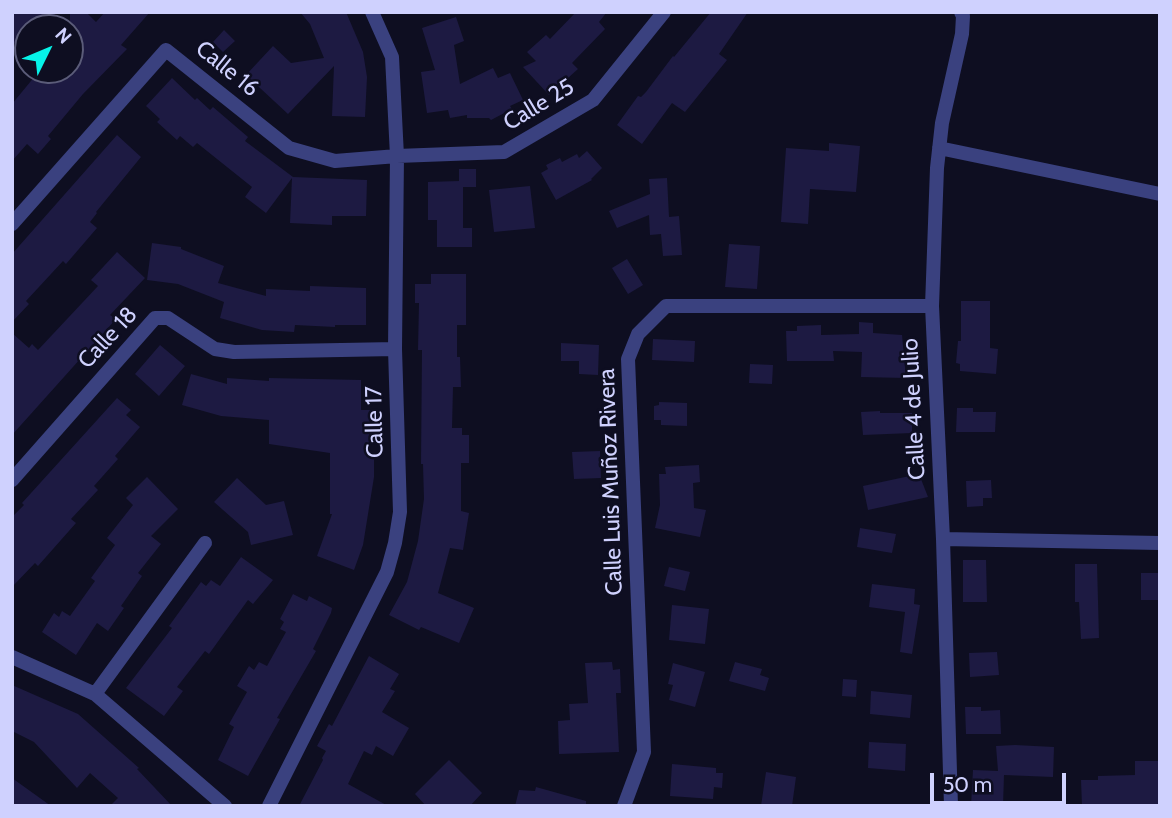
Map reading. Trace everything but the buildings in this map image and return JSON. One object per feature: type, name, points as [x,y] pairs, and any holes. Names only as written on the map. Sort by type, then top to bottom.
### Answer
[{"type":"street","name":"Calle 17","points":[[269,806],[387,572],[400,512],[396,349],[397,156],[392,57],[372,12]]},
{"type":"street","name":"Calle 25","points":[[397,156],[504,152],[593,100],[664,12]]},
{"type":"street","name":"Calle 4 de Julio","points":[[951,806],[943,538],[932,306],[939,148],[962,34],[961,12]]},
{"type":"street","name":"Calle 16","points":[[12,225],[166,50],[289,148],[335,161],[397,156]]},
{"type":"street","points":[[939,148],[1160,194]]},
{"type":"street","name":"Calle Luis Muñoz Rivera","points":[[624,806],[644,751],[628,359],[638,334],[666,306],[932,306]]},
{"type":"street","name":"Calle 18","points":[[12,480],[155,318],[168,318],[215,349],[234,352],[396,349]]},
{"type":"street","points":[[943,538],[1160,543]]},
{"type":"street","points":[[95,694],[205,543]]},
{"type":"street","points":[[12,657],[95,694],[225,806]]}]
